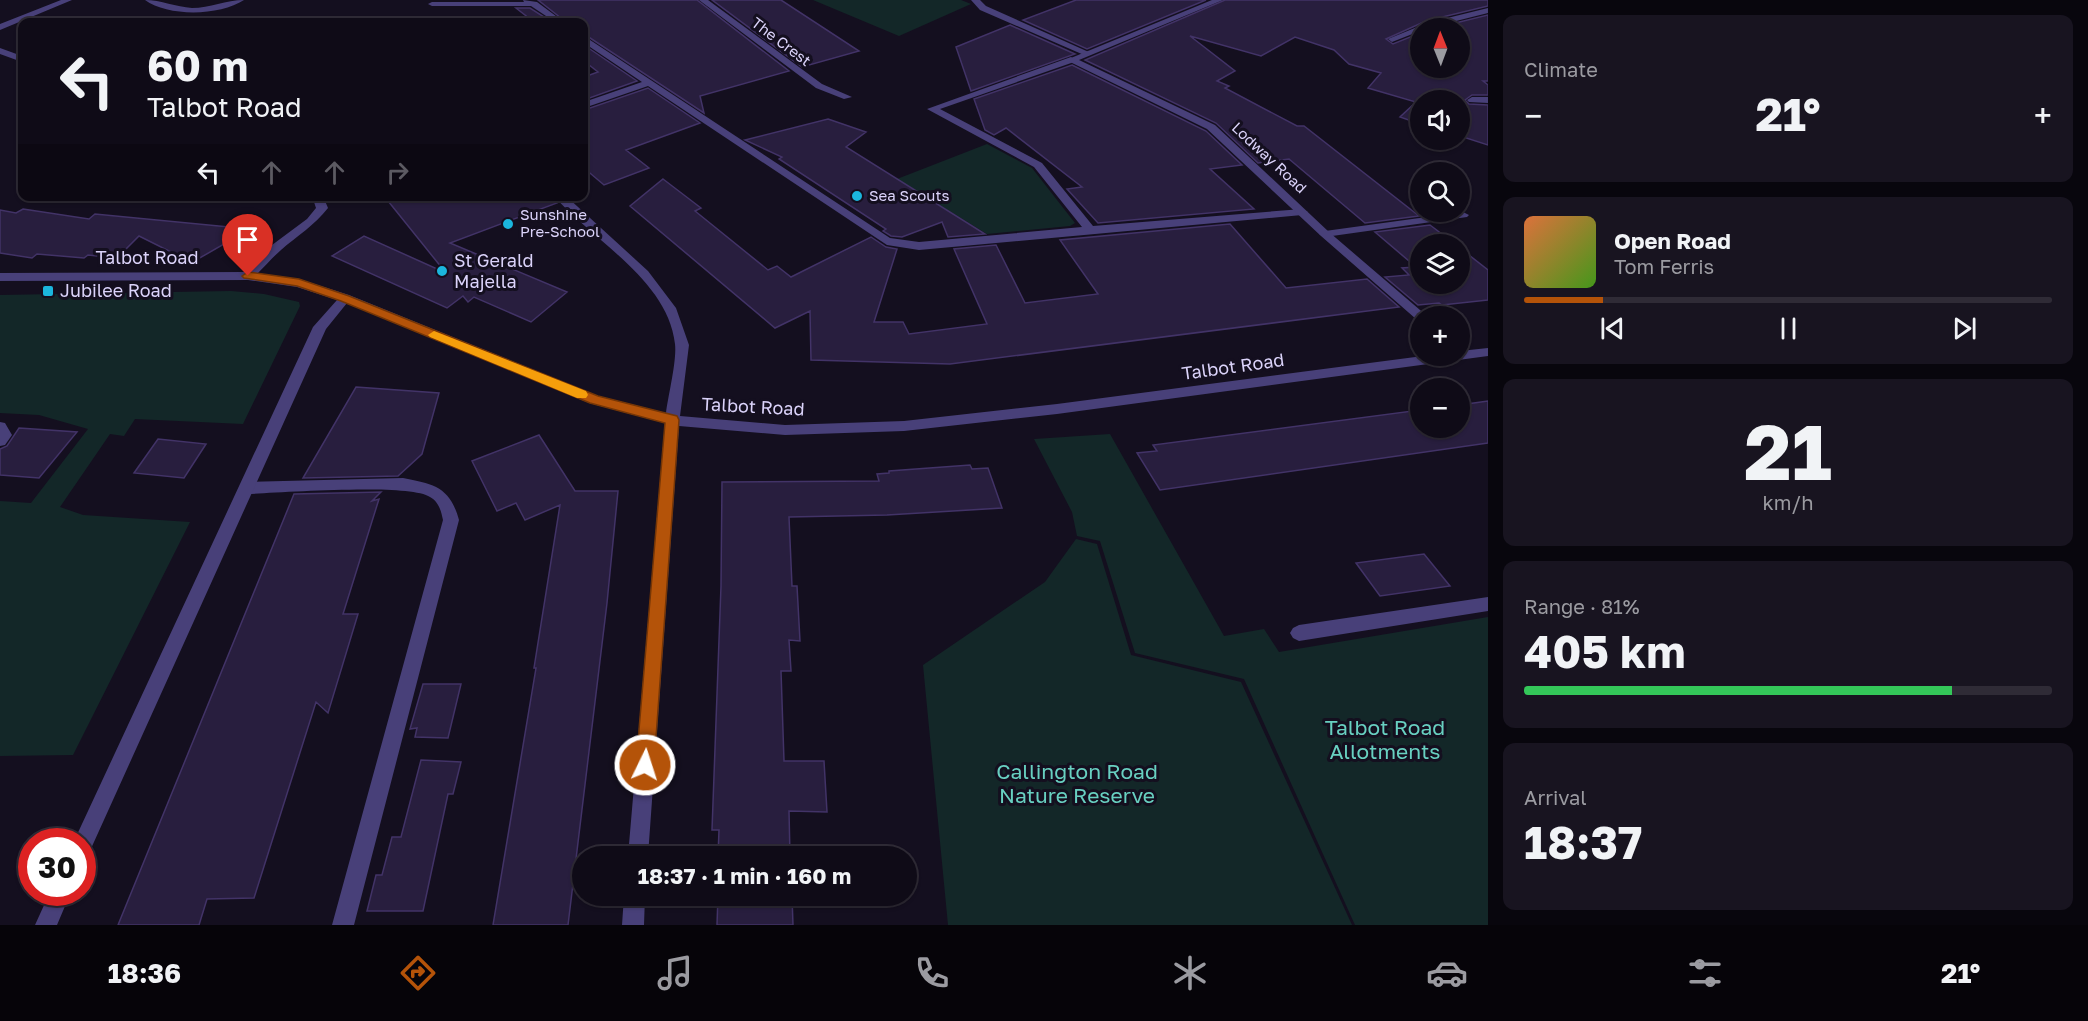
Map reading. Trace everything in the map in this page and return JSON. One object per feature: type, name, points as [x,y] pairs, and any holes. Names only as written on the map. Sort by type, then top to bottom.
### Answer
[{"type":"street","points":[[23,18],[68,0]]},
{"type":"street","points":[[149,0],[174,10],[195,12],[240,0]]},
{"type":"street","name":"The Crest","points":[[703,0],[819,86],[847,97]]},
{"type":"street","points":[[975,0],[983,8],[1087,53]]},
{"type":"street","points":[[1090,231],[1038,165],[932,109],[1071,60],[1219,0]]},
{"type":"street","points":[[432,4],[531,2],[554,18]]},
{"type":"street","points":[[1392,39],[1430,25],[1488,10]]},
{"type":"street","points":[[0,27],[18,20]]},
{"type":"street","points":[[588,42],[887,240],[919,246],[1090,231],[1297,207]]},
{"type":"street","points":[[0,51],[18,58]]},
{"type":"street","name":"Lodway Road","points":[[1071,60],[1211,127],[1325,234],[1410,307]]},
{"type":"street","points":[[588,104],[647,83]]},
{"type":"street","points":[[1472,100],[1488,100]]},
{"type":"street","points":[[248,276],[276,248],[316,215],[322,208],[319,201]]},
{"type":"street","points":[[564,201],[644,274],[670,308],[682,345],[672,420],[639,846]]},
{"type":"street","points":[[1325,234],[1412,222]]},
{"type":"street","name":"Talbot Road","points":[[0,277],[248,276],[299,283],[345,298],[594,400],[672,420],[785,429],[904,426],[1057,409],[1410,361]]},
{"type":"street","points":[[90,828],[320,327],[345,298]]},
{"type":"street","name":"Talbot Road","points":[[1470,353],[1488,352]]},
{"type":"street","points":[[0,427],[5,435],[0,441]]},
{"type":"street","points":[[247,488],[403,484],[427,488],[436,492],[448,504],[451,520],[343,925]]},
{"type":"street","points":[[1299,633],[1488,604]]},
{"type":"street","points":[[46,925],[55,906]]},
{"type":"street","points":[[633,925],[634,906]]},
{"type":"green space","points":[[813,0],[961,0],[971,4],[899,36]]},
{"type":"green space","points":[[987,144],[1032,168],[1075,223],[1070,226],[987,234],[897,179]]},
{"type":"green space","points":[[231,291],[264,294],[299,302],[300,306],[243,424],[135,419],[124,436],[110,434],[60,507],[83,515],[190,522],[73,755],[0,756],[0,501],[31,503],[88,429],[39,415],[0,413],[0,295]]},
{"type":"green space","name":"Talbot Road Allotments","points":[[1110,434],[1224,636],[1264,629],[1279,652],[1488,617],[1488,925],[1355,925],[1244,679],[1135,653],[1100,541],[1077,536],[1072,512],[1034,439]]},
{"type":"green space","name":"Callington Road Nature Reserve","points":[[1076,539],[1097,544],[1131,655],[1241,682],[1352,925],[948,925],[923,665],[1045,582]]},
{"type":"building","points":[[538,0],[697,0],[789,71],[700,96],[704,113],[588,37],[588,18],[561,18]]},
{"type":"building","points":[[712,0],[781,0],[859,51],[802,67]]},
{"type":"building","points":[[1076,0],[1206,0],[1087,49],[1023,20]]},
{"type":"building","points":[[1225,0],[1488,0],[1488,6],[1438,18],[1410,18],[1410,28],[1386,39],[1393,44],[1410,37],[1410,78],[1470,78],[1470,19],[1488,15],[1488,81],[1483,81],[1488,85],[1488,95],[1470,96],[1470,90],[1410,90],[1410,100],[1368,88],[1381,73],[1349,64],[1334,50],[1295,37],[1261,56],[1190,36],[1235,71],[1217,81],[1229,86],[1225,88],[1297,126],[1304,126],[1410,209],[1410,217],[1365,223],[1289,159],[1258,163],[1216,123],[1085,60]]},
{"type":"building","points":[[516,8],[530,8],[546,18],[529,18]]},
{"type":"building","points":[[1010,25],[1075,54],[971,91],[956,47]]},
{"type":"building","points":[[588,48],[637,81],[588,99],[588,76],[598,72],[588,64]]},
{"type":"building","points":[[1072,65],[1206,131],[1242,165],[1210,169],[1254,209],[1098,223],[1067,189],[1082,187],[1006,128],[994,135],[985,130],[974,99]]},
{"type":"building","points":[[648,88],[700,123],[626,150],[649,168],[604,185],[588,171],[588,109]]},
{"type":"building","points":[[1470,104],[1488,105],[1488,145],[1470,139]]},
{"type":"building","points":[[1410,108],[1410,120],[1400,117]]},
{"type":"building","points":[[828,119],[866,132],[846,147],[985,234],[948,237],[942,222],[902,237],[891,236],[883,231],[886,229],[779,159],[782,157],[745,140]]},
{"type":"building","points":[[663,179],[701,208],[695,211],[768,270],[777,266],[791,277],[871,237],[886,247],[897,249],[874,322],[903,322],[909,334],[987,324],[954,249],[996,245],[1025,303],[1098,294],[1060,240],[1230,224],[1286,288],[1367,279],[1399,307],[950,364],[811,360],[810,311],[775,328],[630,206]]},
{"type":"building","name":"St Gerald Majella","points":[[388,201],[556,201],[557,203],[450,243],[567,292],[531,322],[474,297],[468,302],[463,296],[447,308],[332,256],[364,236],[446,273]]},
{"type":"building","points":[[23,209],[89,219],[95,214],[250,229],[198,259],[190,256],[185,259],[139,236],[117,258],[37,254],[32,258],[0,253],[0,210],[16,213]]},
{"type":"building","points":[[1430,225],[1442,234],[1410,234],[1410,262],[1375,232]]},
{"type":"building","points":[[1470,256],[1488,270],[1488,300],[1418,305],[1385,277],[1409,275],[1402,268],[1410,267],[1410,294],[1470,294]]},
{"type":"building","points":[[356,387],[439,393],[422,454],[398,476],[303,478]]},
{"type":"building","points":[[1488,401],[1488,443],[1160,490],[1137,453],[1157,451],[1153,445],[1410,411],[1410,438],[1470,438],[1470,404]]},
{"type":"building","points":[[19,428],[77,432],[39,478],[0,475],[0,449],[7,446]]},
{"type":"building","points":[[539,435],[575,491],[618,491],[578,846],[572,846],[572,892],[568,925],[493,925],[536,668],[534,668],[560,505],[525,520],[516,503],[497,511],[472,461]]},
{"type":"building","points":[[158,439],[206,444],[184,478],[134,473]]},
{"type":"building","points":[[970,465],[972,469],[988,468],[1002,508],[887,515],[789,517],[792,586],[797,586],[800,641],[789,640],[791,671],[781,671],[784,761],[824,761],[827,812],[789,811],[790,846],[718,846],[719,830],[712,830],[721,586],[722,482],[879,481],[877,474],[889,473],[889,471]]},
{"type":"building","points":[[381,492],[372,501],[379,499],[343,614],[358,614],[328,713],[316,702],[254,898],[207,899],[199,925],[118,925],[294,494]]},
{"type":"building","points":[[1424,554],[1450,586],[1380,596],[1356,563]]},
{"type":"building","points":[[423,684],[461,684],[448,738],[415,737],[417,728],[410,729]]},
{"type":"building","points":[[421,760],[461,762],[453,794],[448,794],[423,911],[367,911],[376,875],[382,875],[392,837],[401,837]]},
{"type":"building","points":[[718,906],[792,906],[793,925],[717,925]]},
{"type":"slow traffic","points":[[434,335],[582,395]]},
{"type":"place","name":"Sea Scouts","points":[[857,196]]},
{"type":"place","name":"Sunshine Pre-School","points":[[508,224]]},
{"type":"place","name":"St Gerald Majella","points":[[442,271]]},
{"type":"place","name":"Jubilee Road","points":[[48,291]]},
{"type":"route","points":[[248,276],[299,283],[345,298],[594,400],[672,420],[645,765]]}]
